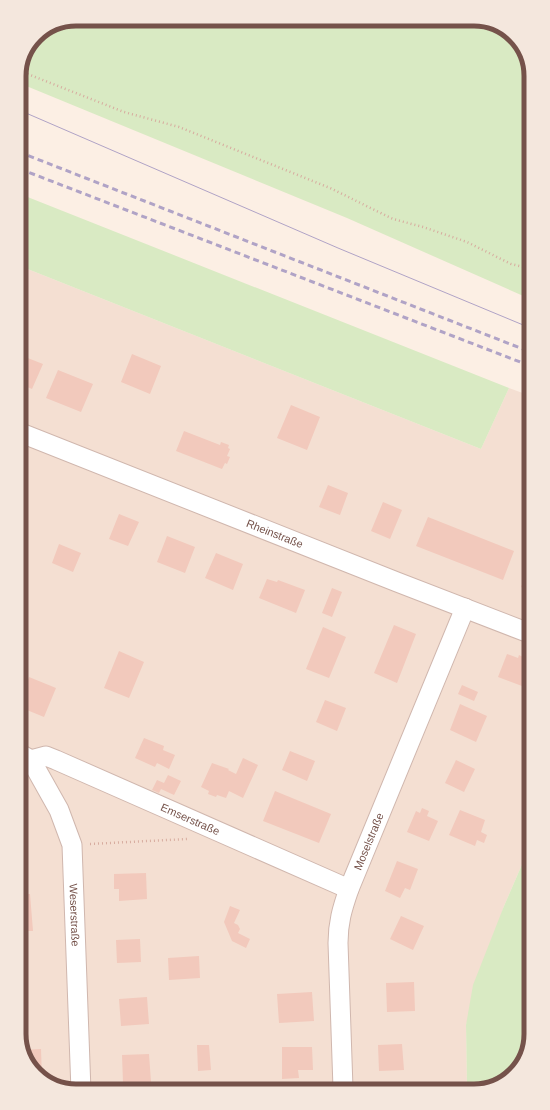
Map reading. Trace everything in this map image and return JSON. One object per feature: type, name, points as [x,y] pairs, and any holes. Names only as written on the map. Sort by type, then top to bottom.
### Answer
[{"type":"street","name":"Rheinstraße","points":[[26,434],[524,631]]},
{"type":"street","name":"Moselstraße","points":[[343,1084],[338,927],[340,912],[465,608]]},
{"type":"street","name":"Emserstraße","points":[[26,757],[46,756],[56,760],[349,889]]},
{"type":"street","name":"Weserstraße","points":[[26,757],[59,810],[72,845],[81,1084]]},
{"type":"path","points":[[26,73],[124,112],[179,127],[330,188],[393,218],[467,242],[511,264],[524,267]]},
{"type":"path","points":[[72,845],[210,838],[216,831]]},
{"type":"shaded area","points":[[26,268],[481,449],[509,388],[524,394],[524,860],[504,906],[466,1025],[467,1084],[73,1084],[48,1076],[38,1067],[33,1059],[27,1044],[26,1034]]},
{"type":"green space","points":[[76,26],[477,26],[493,30],[505,36],[514,45],[520,57],[524,76],[524,296],[347,218],[26,86],[27,66],[34,48],[48,34],[66,27]]},
{"type":"green space","points":[[26,196],[509,388],[481,449],[26,268]]},
{"type":"green space","points":[[524,860],[524,1041],[516,1062],[507,1072],[484,1083],[467,1084],[466,1025],[473,985]]},
{"type":"building","points":[[132,354],[161,366],[150,394],[121,382]]},
{"type":"building","points":[[26,357],[43,364],[32,389],[26,386]]},
{"type":"building","points":[[58,370],[93,384],[81,412],[46,398]]},
{"type":"building","points":[[291,405],[320,417],[307,450],[277,438]]},
{"type":"building","points":[[184,431],[220,445],[221,442],[229,445],[228,448],[230,449],[227,456],[230,457],[227,464],[225,463],[222,469],[176,451]]},
{"type":"building","points":[[328,485],[348,493],[340,515],[319,507]]},
{"type":"building","points":[[383,502],[402,510],[390,539],[371,531]]},
{"type":"building","points":[[119,514],[139,522],[128,546],[109,539]]},
{"type":"building","points":[[428,517],[514,551],[503,580],[416,546]]},
{"type":"building","points":[[167,536],[195,547],[185,573],[157,562]]},
{"type":"building","points":[[59,544],[81,553],[73,572],[52,563]]},
{"type":"building","points":[[216,553],[243,564],[233,590],[205,578]]},
{"type":"building","points":[[267,579],[277,582],[278,580],[305,590],[296,613],[259,598]]},
{"type":"building","points":[[524,580],[524,588],[521,587]]},
{"type":"building","points":[[332,588],[342,592],[332,617],[322,613]]},
{"type":"building","points":[[394,625],[416,634],[397,683],[374,673]]},
{"type":"building","points":[[323,627],[346,637],[329,678],[306,669]]},
{"type":"building","points":[[119,651],[144,662],[129,698],[104,688]]},
{"type":"building","points":[[507,654],[518,658],[519,655],[524,658],[524,687],[498,677]]},
{"type":"building","points":[[29,677],[56,688],[44,717],[26,710],[26,685]]},
{"type":"building","points":[[462,685],[478,692],[474,701],[458,694]]},
{"type":"building","points":[[325,700],[346,708],[337,731],[316,722]]},
{"type":"building","points":[[460,704],[487,716],[476,742],[450,730]]},
{"type":"building","points":[[144,738],[164,746],[163,750],[175,755],[169,769],[157,763],[155,767],[135,758]]},
{"type":"building","points":[[290,751],[315,761],[307,781],[282,770]]},
{"type":"building","points":[[243,758],[258,765],[243,798],[229,791],[226,798],[217,795],[216,797],[208,794],[209,791],[201,787],[212,763],[229,769],[228,770],[236,774]]},
{"type":"building","points":[[456,760],[475,769],[464,792],[445,783]]},
{"type":"building","points":[[168,775],[181,781],[174,795],[161,789],[159,793],[152,790],[157,780],[164,783]]},
{"type":"building","points":[[275,791],[331,814],[319,843],[263,821]]},
{"type":"building","points":[[422,808],[429,811],[427,816],[438,821],[429,841],[407,832],[416,811],[420,813]]},
{"type":"building","points":[[460,810],[485,820],[481,832],[487,835],[484,843],[477,840],[475,846],[449,835]]},
{"type":"building","points":[[397,861],[418,869],[410,890],[405,888],[400,898],[385,891]]},
{"type":"building","points":[[146,873],[147,899],[119,901],[119,889],[114,889],[114,874]]},
{"type":"building","points":[[26,894],[30,894],[33,931],[26,931]]},
{"type":"building","points":[[230,906],[240,910],[234,923],[238,925],[240,929],[238,933],[250,939],[246,948],[232,941],[224,922]]},
{"type":"building","points":[[401,916],[424,926],[413,950],[390,939]]},
{"type":"building","points":[[140,939],[141,962],[117,963],[116,940]]},
{"type":"building","points":[[199,956],[200,978],[169,980],[168,958]]},
{"type":"building","points":[[414,982],[415,1011],[387,1012],[386,983]]},
{"type":"building","points":[[312,992],[314,1021],[279,1023],[277,994]]},
{"type":"building","points":[[147,997],[149,1024],[121,1026],[119,999]]},
{"type":"building","points":[[402,1044],[404,1070],[379,1071],[378,1045]]},
{"type":"building","points":[[197,1045],[209,1045],[211,1070],[198,1071]]},
{"type":"building","points":[[282,1047],[312,1047],[313,1070],[298,1070],[299,1078],[282,1079]]},
{"type":"building","points":[[41,1049],[42,1071],[33,1059],[29,1050]]},
{"type":"building","points":[[149,1054],[151,1082],[123,1083],[122,1055]]},
{"type":"tram line","points":[[26,113],[338,248],[524,325]]},
{"type":"railway","points":[[26,155],[524,349]]},
{"type":"railway","points":[[26,171],[524,363]]}]
